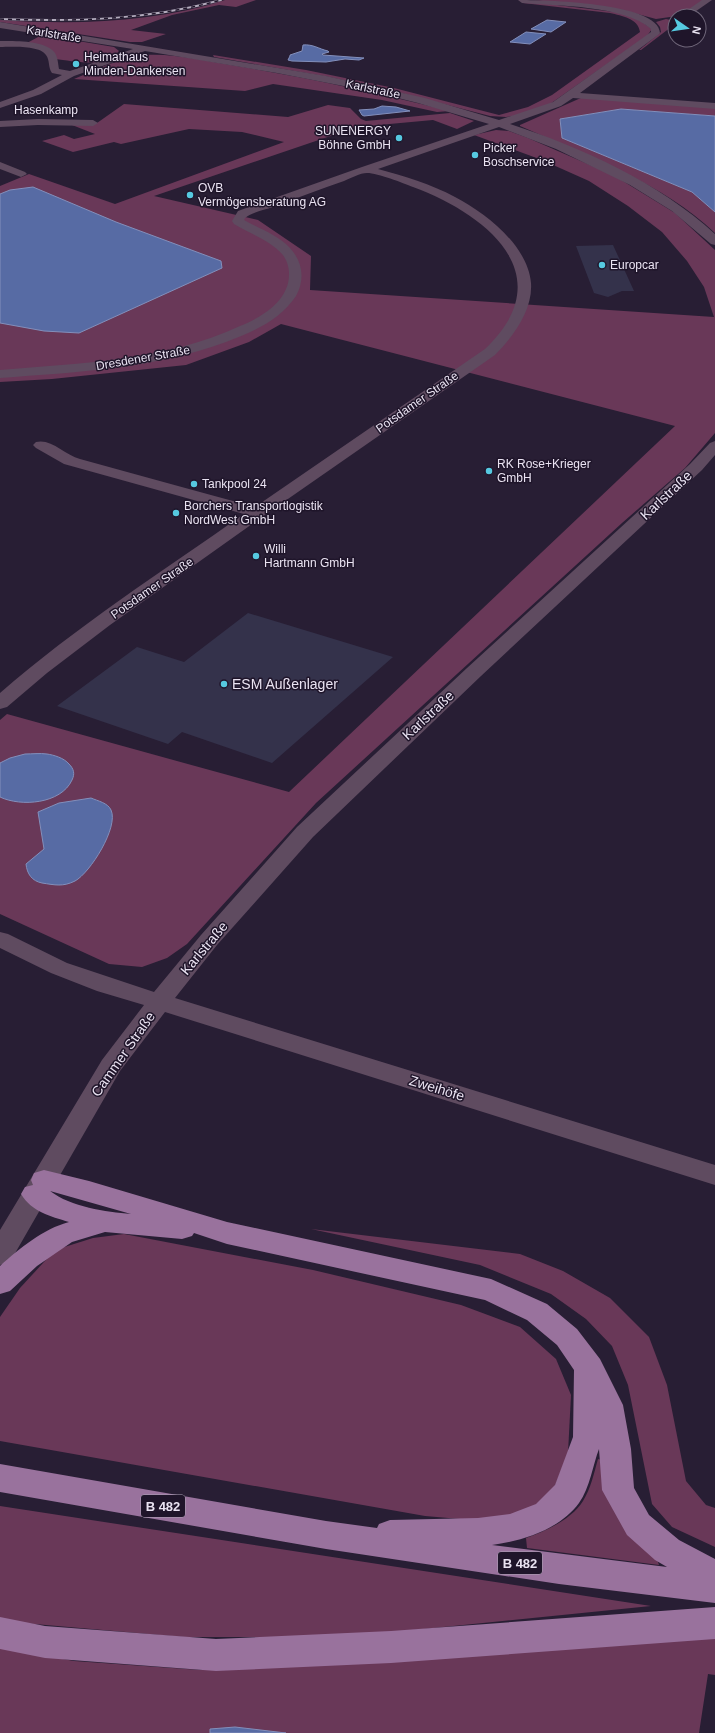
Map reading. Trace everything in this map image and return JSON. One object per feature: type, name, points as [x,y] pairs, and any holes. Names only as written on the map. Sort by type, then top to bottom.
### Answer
[{"type":"main road","points":[[40,1187],[50,1206],[105,1222],[227,1232]]},
{"type":"main road","points":[[40,1187],[89,1191],[227,1232],[491,1290],[537,1312],[567,1337],[589,1368],[608,1405],[615,1449],[618,1490],[638,1525],[667,1550],[698,1568],[715,1574]]},
{"type":"main road","points":[[0,1283],[27,1258],[63,1234],[105,1222]]},
{"type":"main road","points":[[326,1535],[478,1532],[510,1528],[547,1514],[568,1492],[588,1437],[589,1368]]},
{"type":"main road","name":"B 482","points":[[0,1478],[326,1535],[559,1569],[715,1588]]},
{"type":"main road","points":[[0,1634],[45,1642],[216,1655],[391,1647],[715,1623]]},
{"type":"street","points":[[366,169],[557,104],[655,33],[653,20],[625,12],[522,0]]},
{"type":"street","points":[[696,8],[708,0]]},
{"type":"street","name":"Karlstraße","points":[[0,26],[145,48],[359,85],[402,95],[499,123],[588,159],[648,190],[703,229],[715,241]]},
{"type":"street","points":[[20,45],[45,32]]},
{"type":"street","points":[[0,44],[20,45],[45,50],[52,57],[55,72],[71,74]]},
{"type":"street","name":"Hasenkamp","points":[[0,104],[37,92],[71,74],[145,48]]},
{"type":"street","points":[[571,95],[715,106]]},
{"type":"street","name":"Hasenkamp","points":[[0,124],[38,122],[92,123]]},
{"type":"street","points":[[0,165],[21,174]]},
{"type":"street","name":"Dresdener Straße","points":[[0,374],[99,366],[161,357],[191,350],[216,341],[263,320],[280,308],[290,295],[295,285],[296,273],[293,263],[287,253],[278,244],[238,221],[239,217],[242,214],[254,209],[366,169]]},
{"type":"street","name":"Potsdamer Straße","points":[[0,702],[67,649],[146,591],[417,401],[491,351],[510,328],[518,315],[523,301],[524,276],[520,263],[504,239],[492,226],[465,208],[439,194],[410,182],[366,169]]},
{"type":"street","points":[[41,445],[70,462],[258,513]]},
{"type":"street","name":"Karlstraße","points":[[160,1001],[209,940],[305,832],[468,677],[690,472],[715,446]]},
{"type":"street","name":"Cammer Straße","points":[[0,939],[59,968],[105,985],[160,1001],[111,1066],[0,1254]]},
{"type":"street","name":"Zweihöfe","points":[[160,1001],[715,1175]]},
{"type":"shaded area","points":[[225,0],[256,0],[236,7],[219,5],[172,15],[131,30],[166,34],[142,42],[130,42],[0,22],[0,20],[28,22],[85,22],[142,18],[198,8]]},
{"type":"shaded area","points":[[534,0],[704,0],[693,8],[667,8],[667,17],[656,19],[630,12]]},
{"type":"shaded area","points":[[532,2],[615,12],[635,17],[652,29],[647,36],[550,104],[520,115],[506,117],[490,116],[405,94],[329,77],[214,57],[213,55],[306,70],[394,88],[499,115],[528,107],[552,95],[640,32],[639,27],[633,21],[619,15],[523,3]]},
{"type":"shaded area","points":[[667,19],[667,30],[639,50],[661,32],[660,27],[656,22]]},
{"type":"shaded area","points":[[42,35],[114,47],[119,51],[113,57],[98,62],[80,62],[55,59],[53,53],[25,44]]},
{"type":"shaded area","points":[[144,55],[179,56],[264,71],[344,86],[450,111],[437,112],[382,100],[273,84],[245,91],[74,79],[109,64]]},
{"type":"shaded area","points":[[583,97],[715,107],[715,116],[621,109],[560,119],[562,138],[692,192],[715,212],[715,233],[695,215],[648,185],[596,159],[520,126]]},
{"type":"shaded area","points":[[124,104],[288,117],[328,105],[350,108],[361,119],[366,121],[450,113],[474,121],[457,129],[433,120],[357,127],[154,196],[258,220],[311,256],[310,290],[714,317],[704,287],[687,261],[662,232],[628,206],[589,181],[542,160],[474,135],[496,130],[509,131],[528,138],[613,175],[675,213],[715,250],[715,433],[685,468],[622,523],[316,803],[187,944],[167,958],[142,967],[109,964],[0,914],[0,720],[7,714],[289,792],[675,426],[281,324],[249,342],[186,365],[52,379],[0,382],[0,186],[29,174],[115,204],[284,142],[242,132],[189,129],[121,144],[114,142],[73,152],[42,141],[64,135],[74,139],[95,134],[72,125],[97,123]]},
{"type":"shaded area","points":[[311,1229],[520,1254],[563,1271],[610,1298],[649,1337],[667,1385],[686,1481],[706,1505],[715,1508],[715,1547],[672,1527],[652,1504],[628,1385],[612,1346],[586,1319],[551,1294],[480,1265]]},
{"type":"shaded area","points":[[124,1234],[313,1270],[461,1305],[520,1327],[556,1359],[571,1395],[568,1453],[553,1491],[527,1512],[495,1522],[425,1516],[0,1441],[0,1317],[20,1288],[55,1250],[93,1238]]},
{"type":"shaded area","points":[[598,1459],[605,1461],[654,1550],[659,1565],[527,1548],[526,1538],[558,1524],[572,1513],[583,1501],[592,1480]]},
{"type":"shaded area","points":[[0,1506],[651,1606],[345,1637],[183,1637],[23,1623],[0,1618]]},
{"type":"shaded area","points":[[715,1637],[715,1675],[708,1674],[699,1733],[0,1733],[0,1648],[74,1661],[200,1670]]},
{"type":"water","points":[[547,20],[566,22],[551,32],[531,29]]},
{"type":"water","points":[[526,32],[546,34],[530,44],[510,42]]},
{"type":"water","points":[[303,45],[313,46],[329,52],[322,54],[323,55],[364,58],[359,60],[345,59],[326,62],[288,60],[290,55],[302,51]]},
{"type":"water","points":[[382,106],[396,107],[410,111],[364,116],[359,110],[374,109]]},
{"type":"water","points":[[621,109],[715,116],[715,212],[692,192],[562,138],[560,119]]},
{"type":"water","points":[[33,187],[116,222],[221,261],[222,268],[79,333],[44,331],[0,323],[0,194],[10,190]]},
{"type":"water","points":[[25,754],[50,754],[67,762],[74,772],[74,776],[67,788],[50,799],[40,801],[19,802],[0,797],[0,763],[10,758]]},
{"type":"water","points":[[91,798],[108,806],[111,810],[112,818],[111,827],[107,838],[95,860],[81,876],[71,883],[55,885],[35,881],[29,874],[26,864],[44,849],[38,812],[59,803]]},
{"type":"water","points":[[235,1727],[286,1733],[210,1733],[210,1729]]},
{"type":"building","name":"Europcar","points":[[613,245],[634,291],[622,291],[608,297],[594,293],[576,246]]},
{"type":"building","name":"ESM Außenlager","points":[[248,613],[393,657],[272,763],[182,732],[168,744],[57,706],[137,647],[184,662]]},
{"type":"railway","points":[[0,19],[84,20],[139,16],[194,7],[221,0]]},
{"type":"place","name":"Heimathaus Minden-Dankersen","points":[[76,64]]},
{"type":"place","name":"SUNENERGY Böhne GmbH","points":[[399,138]]},
{"type":"place","name":"Picker Boschservice","points":[[475,155]]},
{"type":"place","name":"OVB Vermögensberatung AG","points":[[190,195]]},
{"type":"place","name":"Europcar","points":[[602,265]]},
{"type":"place","name":"RK Rose+Krieger GmbH","points":[[489,471]]},
{"type":"place","name":"Tankpool 24","points":[[194,484]]},
{"type":"place","name":"Borchers Transportlogistik NordWest GmbH","points":[[176,513]]},
{"type":"place","name":"Willi Hartmann GmbH","points":[[256,556]]},
{"type":"place","name":"ESM Außenlager","points":[[224,684]]}]
